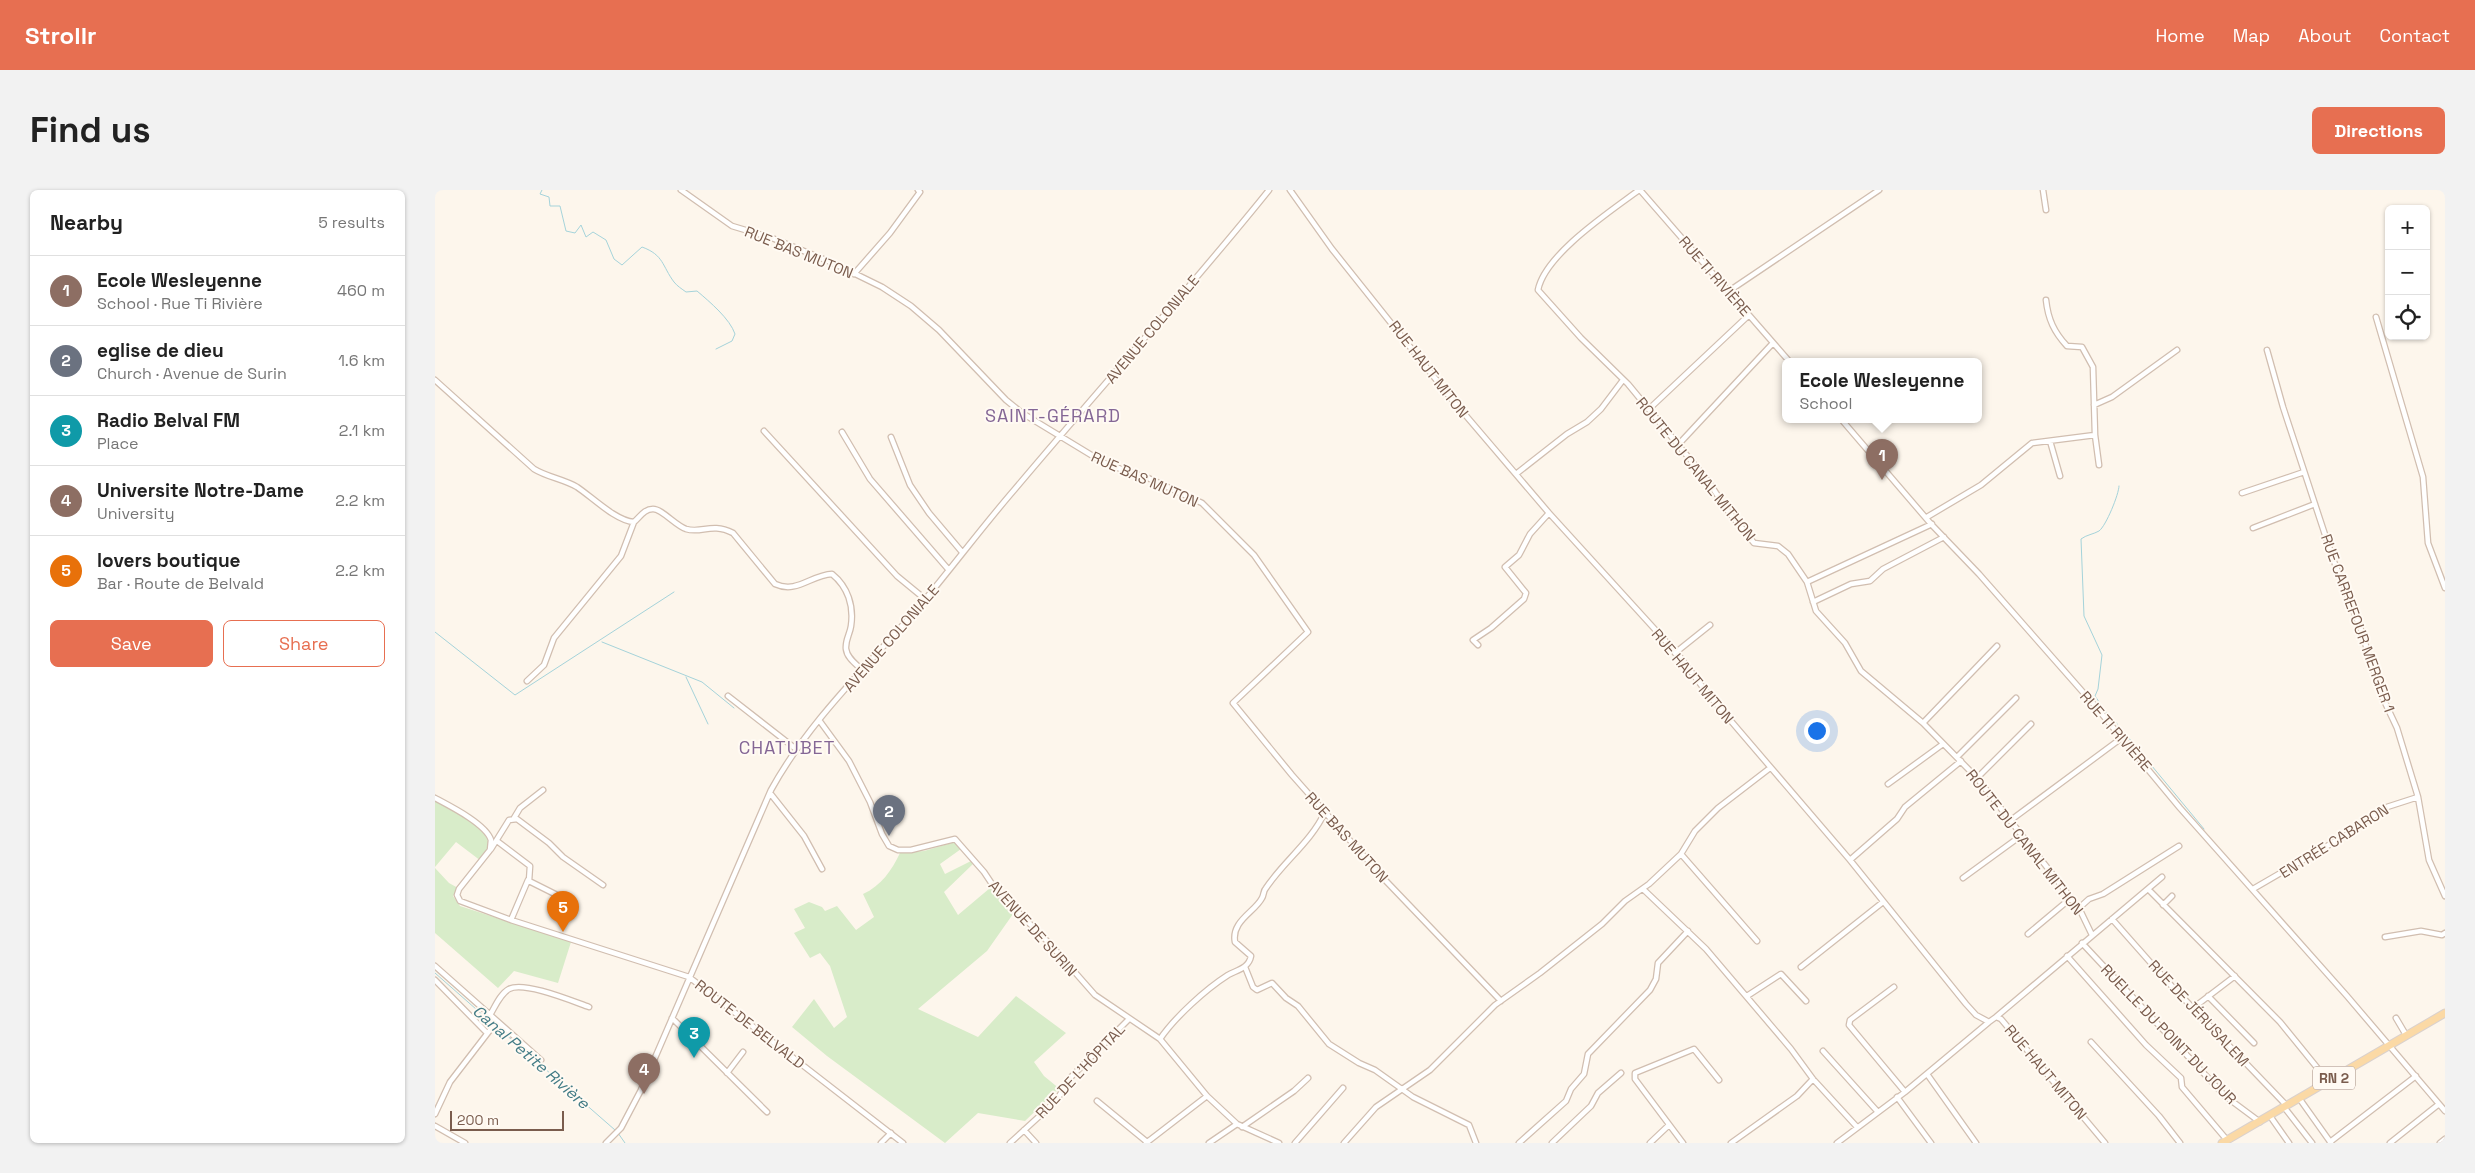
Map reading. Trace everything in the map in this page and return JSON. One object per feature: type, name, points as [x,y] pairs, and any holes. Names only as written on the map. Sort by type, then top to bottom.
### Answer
[{"type":"main road","name":"RN 2","points":[[2225,1142],[2445,1013]]},
{"type":"street","name":"RUE BAS MUTON","points":[[681,190],[732,226],[772,238],[833,263],[882,287],[911,306],[967,357],[1006,400],[1060,438],[1106,464],[1148,478],[1202,503],[1254,554],[1270,574],[1308,632],[1233,703],[1325,812],[1414,912],[1501,1001]]},
{"type":"street","points":[[854,274],[890,233],[920,192],[918,190]]},
{"type":"street","name":"AVENUE COLONIALE","points":[[605,1143],[616,1136],[641,1090],[770,793],[796,749],[862,670],[925,600],[947,569],[1269,190]]},
{"type":"street","name":"RUE HAUT MITON","points":[[1291,190],[1332,249],[1424,365],[1549,513],[1675,653],[1770,768],[1850,860],[1966,1004],[1976,1015],[1989,1022],[1996,1017],[2018,1039],[2105,1143]]},
{"type":"street","name":"RUE TI RIVIÈRE","points":[[1640,190],[1786,358]]},
{"type":"street","name":"ROUTE DU CANAL MITHON","points":[[1640,190],[1572,243],[1553,262],[1537,287],[1581,338],[1649,409],[1677,446],[1708,481],[1753,543],[1772,545],[1785,551],[1807,582],[1816,611],[1845,643],[1861,670],[1923,724],[1977,778],[2079,908],[2092,934]]},
{"type":"street","points":[[1729,291],[1879,190]]},
{"type":"street","points":[[2043,190],[2046,210]]},
{"type":"street","points":[[2047,300],[2049,320],[2062,340],[2067,346],[2082,347],[2093,367],[2095,435],[2099,465]]},
{"type":"street","points":[[1649,409],[1749,315]]},
{"type":"street","points":[[2376,318],[2423,477],[2428,543],[2445,588]]},
{"type":"street","points":[[1677,446],[1773,343]]},
{"type":"street","points":[[2094,405],[2112,397],[2177,350]]},
{"type":"street","name":"RUE CARREFOUR MERGER 1","points":[[2267,350],[2315,504],[2360,627],[2381,694],[2397,728],[2418,797],[2429,860],[2445,896]]},
{"type":"street","points":[[435,380],[534,469],[544,476],[575,486],[617,515],[633,522]]},
{"type":"street","points":[[1516,474],[1561,438],[1587,422],[1601,409],[1623,380]]},
{"type":"street","name":"RUE TI RIVIÈRE","points":[[1845,423],[2123,738],[2180,808],[2253,889],[2445,1111]]},
{"type":"street","points":[[764,431],[897,576],[925,600]]},
{"type":"street","points":[[842,432],[870,479],[947,569]]},
{"type":"street","points":[[1927,517],[1981,485],[2029,445],[2095,435]]},
{"type":"street","points":[[891,437],[910,485],[929,513],[962,552]]},
{"type":"street","points":[[2049,441],[2060,476]]},
{"type":"street","points":[[2242,493],[2304,472]]},
{"type":"street","points":[[2253,528],[2315,504]]},
{"type":"street","points":[[527,681],[544,665],[554,638],[614,566],[631,534],[633,522],[646,510],[655,509],[686,529],[714,527],[733,533],[775,584],[781,587],[796,587],[823,574],[832,574],[841,581],[849,595],[851,625],[846,650],[850,659],[862,670]]},
{"type":"street","points":[[1478,644],[1473,640],[1491,628],[1524,600],[1526,593],[1505,567],[1519,555],[1530,534],[1549,513]]},
{"type":"street","points":[[1807,582],[1932,524]]},
{"type":"street","points":[[1813,602],[1851,584],[1870,581],[1883,569],[1944,537]]},
{"type":"street","points":[[1675,653],[1710,625]]},
{"type":"street","points":[[1923,724],[1997,646]]},
{"type":"street","points":[[728,696],[796,749]]},
{"type":"street","points":[[1957,757],[2017,698]]},
{"type":"street","name":"AVENUE DE SURIN","points":[[819,720],[849,761],[870,802],[882,834],[889,846],[898,850],[911,850],[955,839],[984,872],[996,890],[1050,944],[1095,996],[1128,1020],[1160,1039],[1207,1096],[1239,1126],[1279,1143]]},
{"type":"street","points":[[1977,778],[2031,724]]},
{"type":"street","points":[[2011,820],[2123,738]]},
{"type":"street","points":[[1888,784],[1943,744]]},
{"type":"street","points":[[1850,860],[1897,819],[1905,807],[1961,761]]},
{"type":"street","points":[[1343,1143],[1376,1107],[1430,1070],[1501,1001],[1595,930],[1625,901],[1643,889],[1681,854],[1695,830],[1718,808],[1770,768]]},
{"type":"street","points":[[490,850],[509,820],[514,818],[520,808],[543,790]]},
{"type":"street","points":[[770,793],[804,836],[822,869]]},
{"type":"street","name":"ENTRÉE CABARON","points":[[2253,889],[2346,835],[2387,807],[2418,797]]},
{"type":"street","points":[[435,798],[487,832],[491,840],[490,850]]},
{"type":"street","points":[[1160,1039],[1171,1026],[1217,983],[1245,967],[1251,956],[1235,942],[1236,930],[1249,910],[1262,898],[1267,886],[1318,827],[1325,812]]},
{"type":"street","points":[[514,818],[519,819],[584,874],[603,885]]},
{"type":"street","points":[[1963,878],[2022,835]]},
{"type":"street","points":[[497,841],[530,866],[528,880],[511,920]]},
{"type":"street","points":[[2079,908],[2089,898],[2103,894],[2179,846]]},
{"type":"street","name":"ROUTE DE BELVALD","points":[[490,850],[459,889],[458,898],[465,904],[689,977],[903,1143]]},
{"type":"street","points":[[1681,854],[1757,941]]},
{"type":"street","points":[[1996,1017],[2092,934],[2162,877]]},
{"type":"street","points":[[528,880],[565,899]]},
{"type":"street","points":[[1643,889],[1689,931],[1747,996],[1813,1079],[1857,1127]]},
{"type":"street","points":[[2148,890],[2280,1022],[2328,1081]]},
{"type":"street","points":[[2163,905],[2172,896]]},
{"type":"street","points":[[2028,934],[2071,898]]},
{"type":"street","points":[[1801,967],[1883,902]]},
{"type":"street","name":"RUE DE JÉRUSALEM","points":[[2112,919],[2285,1107],[2311,1143]]},
{"type":"street","points":[[2385,937],[2421,930],[2442,935],[2445,933]]},
{"type":"street","points":[[1519,1143],[1566,1101],[1571,1089],[1583,1074],[1587,1054],[1625,1018],[1634,1005],[1650,990],[1656,979],[1658,963],[1689,931]]},
{"type":"street","name":"RUELLE DU POINT DU JOUR","points":[[2082,943],[2225,1096],[2260,1122]]},
{"type":"street","points":[[2067,956],[2146,1045],[2181,1078],[2182,1087],[2225,1142]]},
{"type":"street","points":[[435,966],[541,1060]]},
{"type":"street","points":[[1245,967],[1253,987],[1257,990],[1272,983],[1286,998],[1298,1006],[1329,1044],[1402,1088],[1413,1097],[1469,1124],[1476,1143]]},
{"type":"street","points":[[1747,996],[1781,974],[1806,1001]]},
{"type":"street","points":[[2193,1008],[2235,976]]},
{"type":"street","points":[[435,980],[487,1033]]},
{"type":"street","points":[[490,1014],[506,991],[516,987],[589,1006]]},
{"type":"street","points":[[1894,987],[1850,1020],[1849,1025],[1905,1092]]},
{"type":"street","points":[[2208,996],[2254,1044]]},
{"type":"street","points":[[672,1018],[767,1112]]},
{"type":"street","points":[[2396,1018],[2406,1035]]},
{"type":"street","name":"RUE DE L'HÔPITAL","points":[[1010,1143],[1056,1100],[1071,1077],[1128,1020]]},
{"type":"street","points":[[435,1114],[450,1082],[497,1021]]},
{"type":"street","points":[[1837,1143],[1877,1111],[1905,1092],[1989,1022]]},
{"type":"street","points":[[2091,1042],[2159,1116],[2180,1143]]},
{"type":"street","points":[[1683,1143],[1635,1079],[1635,1073],[1694,1049],[1719,1080]]},
{"type":"street","points":[[1823,1051],[1877,1111]]},
{"type":"street","points":[[727,1073],[743,1052]]},
{"type":"street","points":[[1552,1143],[1591,1106],[1598,1093],[1621,1073]]},
{"type":"street","points":[[1927,1074],[1976,1143]]},
{"type":"street","points":[[2299,1098],[2331,1142],[2416,1076]]},
{"type":"street","points":[[1209,1143],[1294,1091],[1308,1078]]},
{"type":"street","points":[[1731,1143],[1797,1096],[1813,1079]]},
{"type":"street","points":[[1295,1143],[1343,1088]]},
{"type":"street","points":[[1097,1101],[1147,1143],[1207,1096]]},
{"type":"street","points":[[1897,1097],[1931,1143]]},
{"type":"street","points":[[2390,1143],[2439,1104]]},
{"type":"street","points":[[2270,1116],[2289,1143]]},
{"type":"street","points":[[1650,1143],[1669,1125]]},
{"type":"street","points":[[435,1126],[465,1143]]},
{"type":"street","points":[[1024,1130],[1037,1143]]},
{"type":"street","points":[[881,1143],[891,1133]]},
{"type":"street","points":[[2440,1143],[2445,1139]]},
{"type":"green space","points":[[435,800],[469,820],[484,834],[489,841],[491,850],[481,861],[456,842],[435,867]]},
{"type":"green space","points":[[955,842],[961,849],[940,864],[945,874],[971,861],[973,864],[944,892],[958,915],[990,888],[1013,914],[987,951],[918,1009],[978,1037],[1016,996],[1066,1033],[1034,1062],[1044,1076],[1061,1090],[1059,1093],[1056,1091],[1025,1121],[978,1113],[945,1143],[827,1056],[792,1027],[814,999],[834,1028],[847,1017],[830,966],[820,953],[810,958],[794,933],[805,928],[794,909],[809,902],[822,907],[825,911],[837,906],[856,930],[874,917],[863,894],[875,887],[885,877],[900,853],[924,851]]},
{"type":"green space","points":[[435,868],[449,883],[458,888],[453,896],[460,906],[571,942],[558,983],[514,971],[498,988],[435,933]]},
{"type":"waterway","points":[[542,190],[540,194],[549,197],[550,206],[560,206],[566,231],[575,233],[581,225],[586,237],[593,232],[606,240],[614,259],[622,265],[642,247],[649,250],[659,257],[678,286],[686,292],[697,291],[708,300],[724,317],[735,334],[732,341],[716,349]]},
{"type":"waterway","points":[[2117,723],[2108,715],[2095,696],[2098,689],[2102,655],[2084,616],[2081,539],[2102,528],[2112,510],[2119,486]]},
{"type":"waterway","points":[[435,632],[515,695],[674,592]]},
{"type":"waterway","points":[[602,642],[702,682],[734,708]]},
{"type":"waterway","points":[[686,677],[708,724]]},
{"type":"waterway","points":[[2118,725],[2204,829]]},
{"type":"waterway","name":"Canal Petite Rivière","points":[[435,973],[493,1024]]},
{"type":"waterway","name":"Canal Petite Rivière","points":[[496,1026],[615,1130]]},
{"type":"waterway","name":"Canal Petite Rivière","points":[[618,1133],[625,1143]]},
{"type":"place","name":"Ecole Wesleyenne","points":[[1882,480]]},
{"type":"place","name":"eglise de dieu","points":[[889,836]]},
{"type":"place","name":"lovers boutique","points":[[563,932]]},
{"type":"place","name":"Radio Belval FM","points":[[694,1058]]},
{"type":"place","name":"Universite Notre-Dame","points":[[644,1094]]},
{"type":"district","name":"SAINT-GÉRARD","points":[[1053,415]]},
{"type":"district","name":"CHATUBET","points":[[787,747]]}]
